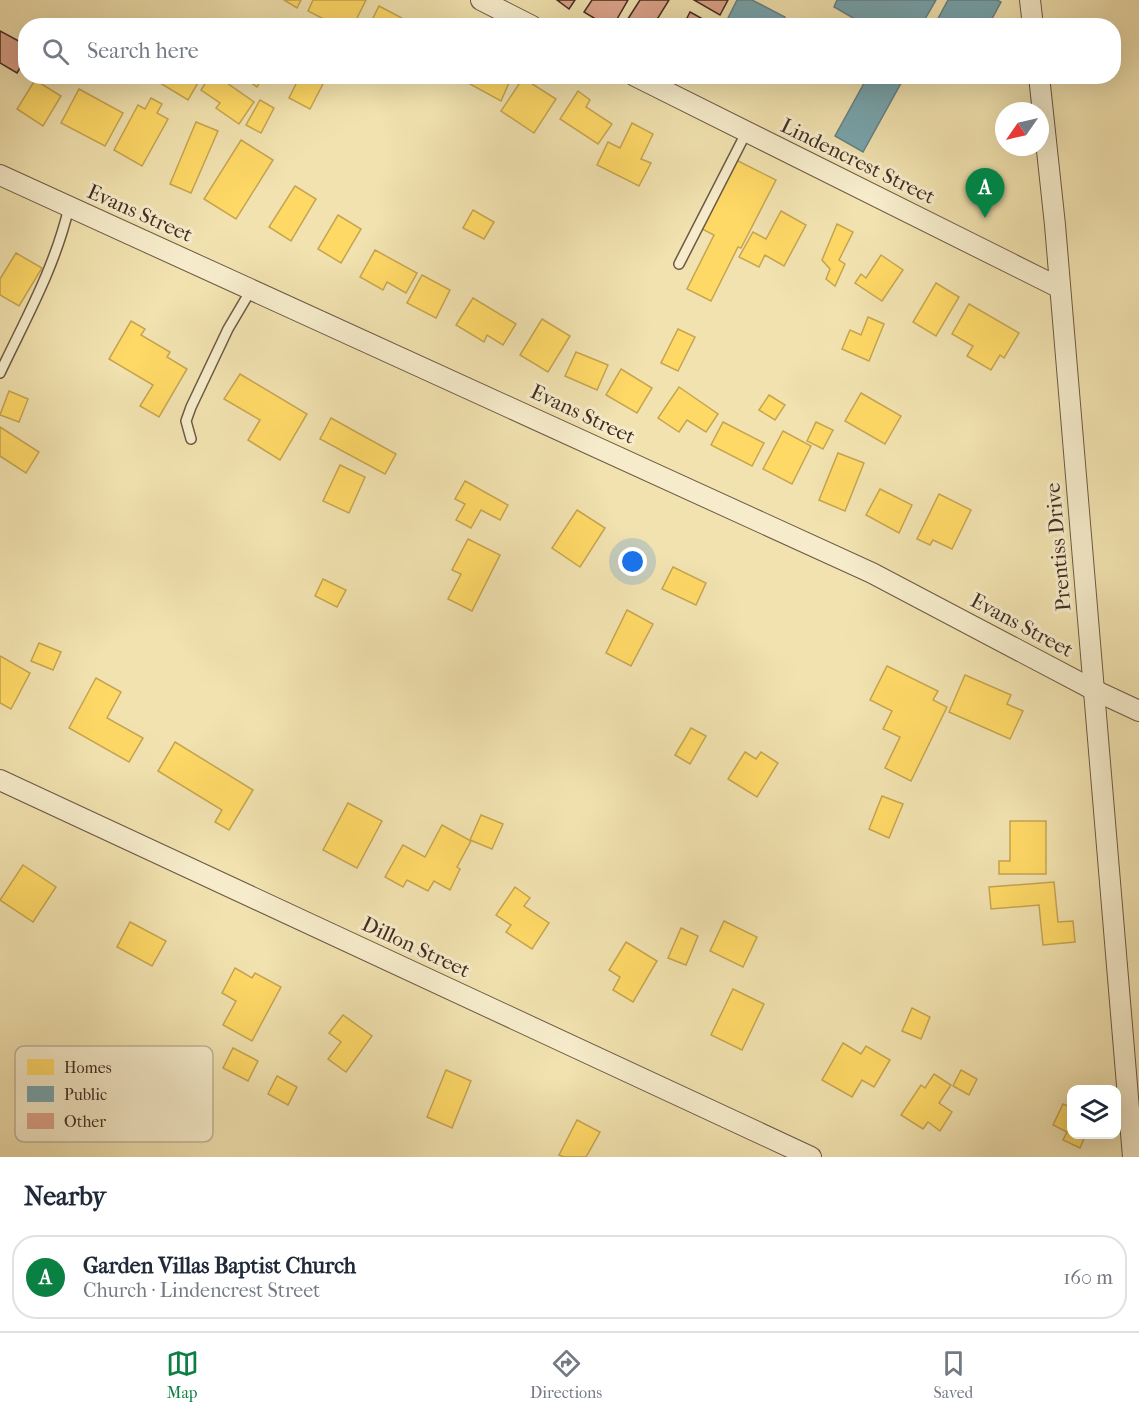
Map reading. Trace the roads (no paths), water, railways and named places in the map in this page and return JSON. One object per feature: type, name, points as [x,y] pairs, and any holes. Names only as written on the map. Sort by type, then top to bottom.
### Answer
[{"type":"street","points":[[481,0],[516,18]]},
{"type":"street","points":[[1030,0],[1032,18]]},
{"type":"street","name":"Lindencrest Street","points":[[650,84],[1060,288]]},
{"type":"street","name":"Prentiss Drive","points":[[1040,84],[1060,288],[1133,1157]]},
{"type":"street","name":"Evans Street","points":[[0,175],[872,573],[1094,690],[1139,711]]},
{"type":"street","name":"Dillon Street","points":[[0,780],[811,1157]]},
{"type":"lane","points":[[679,264],[746,133]]},
{"type":"lane","points":[[0,373],[47,278],[63,236],[69,207]]},
{"type":"lane","points":[[191,439],[186,420],[191,407],[228,329],[251,290]]},
{"type":"place","name":"Garden Villas Baptist Church","points":[[985,218]]}]
